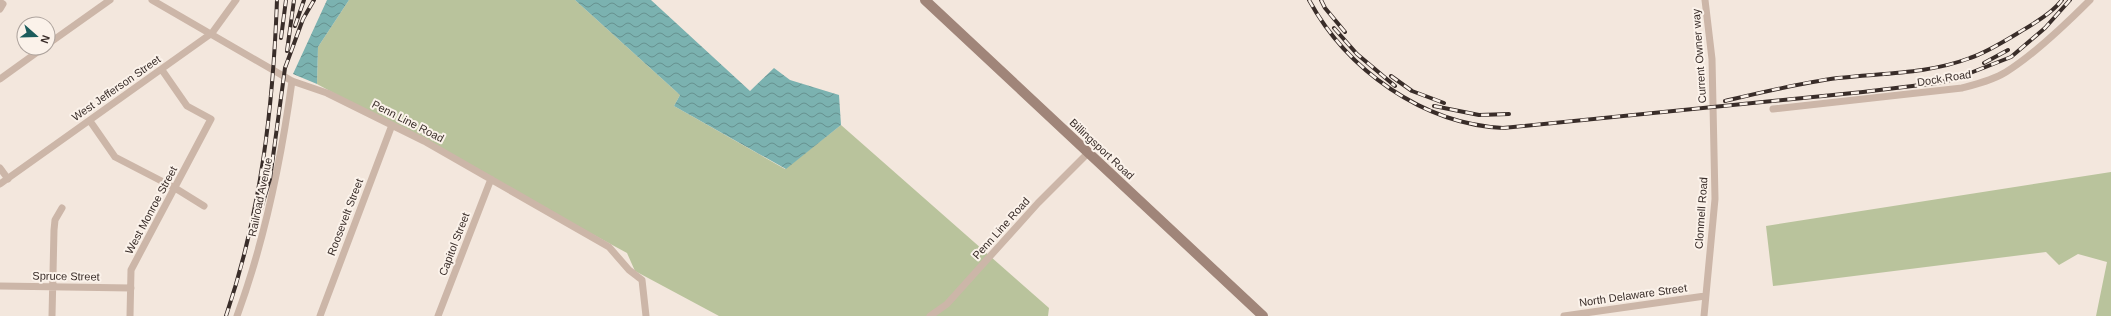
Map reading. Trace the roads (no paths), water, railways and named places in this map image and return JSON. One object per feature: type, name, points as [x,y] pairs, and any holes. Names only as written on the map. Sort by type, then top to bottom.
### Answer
[{"type":"street","points":[[56,38],[110,0]]},
{"type":"street","name":"Penn Line Road","points":[[152,0],[212,33],[292,81],[327,93],[424,141],[609,247],[629,270],[642,280],[646,316]]},
{"type":"street","name":"West Jefferson Street","points":[[0,184],[212,33],[236,0]]},
{"type":"street","name":"Billingsport Road","points":[[925,0],[1262,316]]},
{"type":"street","name":"Current Owner way","points":[[1705,0],[1712,59],[1714,111]]},
{"type":"street","name":"Dock Road","points":[[1773,109],[1962,88],[1982,82],[2005,72],[2041,44],[2090,0]]},
{"type":"street","points":[[0,2],[3,4],[0,9]]},
{"type":"street","points":[[0,78],[32,56]]},
{"type":"street","name":"West Monroe Street","points":[[130,316],[131,270],[211,119],[187,106],[162,70]]},
{"type":"street","name":"Railroad Avenue","points":[[237,316],[261,244],[269,210],[292,81]]},
{"type":"street","name":"Clonmell Road","points":[[1704,316],[1715,199],[1714,111]]},
{"type":"street","points":[[90,121],[115,157],[175,188],[204,206]]},
{"type":"street","name":"Roosevelt Street","points":[[320,316],[392,125]]},
{"type":"street","name":"Penn Line Road","points":[[930,316],[947,304],[1038,203],[1088,153]]},
{"type":"street","points":[[0,168],[8,179]]},
{"type":"street","name":"Capitol Street","points":[[438,316],[491,179]]},
{"type":"street","points":[[52,316],[54,230],[56,220],[62,208]]},
{"type":"street","name":"Spruce Street","points":[[0,286],[131,288]]},
{"type":"street","name":"North Delaware Street","points":[[1564,316],[1705,296]]},
{"type":"water","points":[[327,0],[349,0],[318,47],[317,84],[293,74]]},
{"type":"water","points":[[575,0],[651,0],[750,91],[774,68],[790,80],[839,95],[841,125],[786,169],[674,106],[680,95]]},
{"type":"railway","points":[[226,316],[248,238],[263,160],[272,81],[277,0]]},
{"type":"railway","points":[[281,38],[286,0]]},
{"type":"railway","points":[[287,51],[294,0]]},
{"type":"railway","points":[[295,26],[304,0]]},
{"type":"railway","points":[[261,209],[270,179],[285,68],[303,19],[314,0]]},
{"type":"railway","points":[[1309,0],[1325,25],[1344,49],[1366,70],[1390,89],[1416,104],[1444,116],[1473,124],[1503,128],[1863,92],[1937,83],[1955,79],[2011,57],[2045,28],[2070,0]]},
{"type":"railway","points":[[1321,0],[1325,8],[1345,32]]},
{"type":"railway","points":[[1725,101],[1824,80],[1921,70],[1954,63],[1983,53],[1995,47],[2042,18],[2053,10],[2062,0]]},
{"type":"railway","points":[[1334,28],[1357,54],[1395,86]]},
{"type":"railway","points":[[1984,63],[2008,50]]},
{"type":"railway","points":[[1391,76],[1412,91],[1444,103]]},
{"type":"railway","points":[[1434,106],[1479,115],[1509,114]]}]
